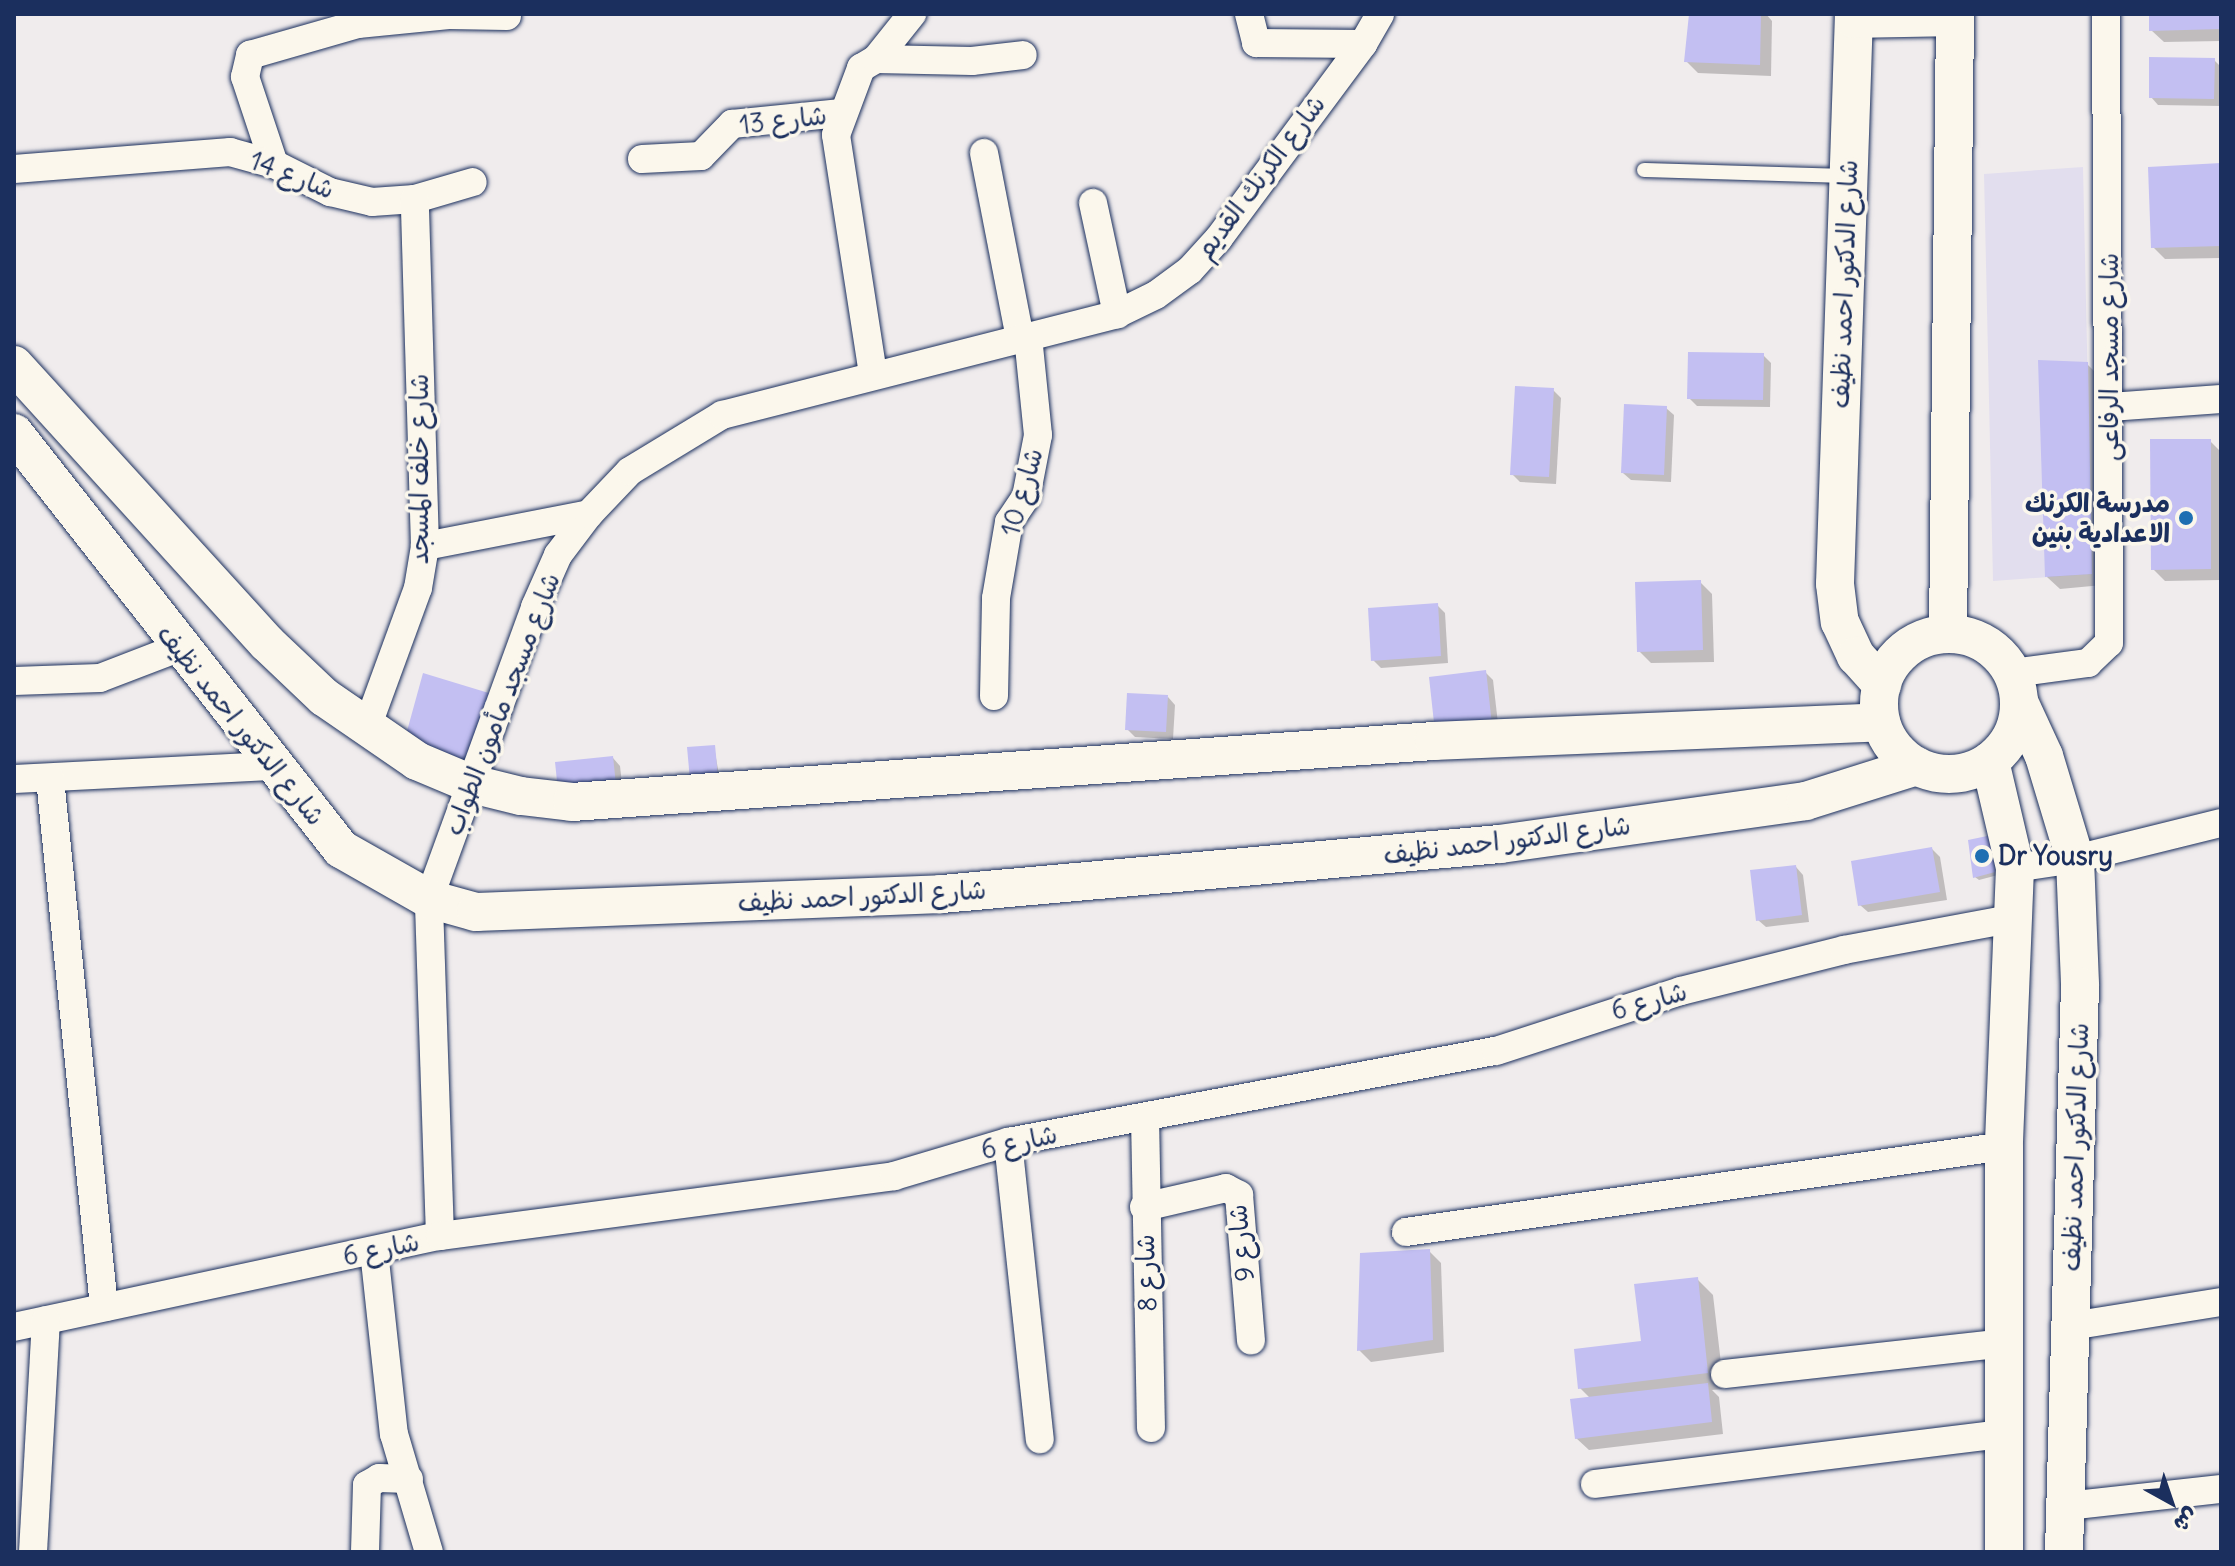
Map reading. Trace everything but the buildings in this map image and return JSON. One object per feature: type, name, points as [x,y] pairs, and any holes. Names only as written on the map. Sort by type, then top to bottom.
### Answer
[{"type":"main road","points":[[1854,16],[1954,16],[1948,633]]},
{"type":"main road","name":"شارع الدكتور احمد نظيف","points":[[1854,16],[1835,584],[1846,633],[1856,656],[1882,685]]},
{"type":"main road","points":[[14,365],[267,643],[366,730],[417,761],[472,784],[572,802],[1434,741],[1881,722]]},
{"type":"main road","name":"شارع الدكتور احمد نظيف","points":[[14,433],[178,648],[341,849],[429,899],[476,912],[551,912],[942,894],[1422,851],[1806,801],[1917,766]]},
{"type":"main road","points":[[1948,633],[1987,643],[2017,689],[2016,726],[1990,761],[1954,774],[1917,766],[1894,748],[1881,722],[1882,685],[1906,648],[1948,633]]},
{"type":"main road","name":"شارع الدكتور احمد نظيف","points":[[2017,689],[2049,770],[2075,859],[2080,986],[2064,1552]]},
{"type":"main road","points":[[1990,761],[2015,868],[2004,1146],[2004,1552]]},
{"type":"street","points":[[873,374],[836,135],[841,113],[861,68],[876,59],[912,14]]},
{"type":"street","points":[[1249,14],[1256,43],[1363,44]]},
{"type":"street","name":"شارع الكرنك القديم","points":[[1117,314],[1156,295],[1190,270],[1363,44],[1380,14]]},
{"type":"street","name":"شارع مسجد الرفاعى","points":[[2017,689],[2088,663],[2109,643],[2106,14]]},
{"type":"street","points":[[274,164],[245,77],[250,55],[324,31],[391,17],[507,16]]},
{"type":"street","points":[[876,59],[959,61],[1023,55]]},
{"type":"street","name":"شارع 13","points":[[642,159],[701,156],[732,124],[841,113]]},
{"type":"street","name":"شارع 14","points":[[14,169],[230,152],[274,164],[330,192],[372,202],[415,199],[473,182]]},
{"type":"street","name":"شارع 10","points":[[984,153],[1024,337],[1038,435],[1026,497],[1009,522],[996,598],[994,696]]},
{"type":"street","name":"شارع خلف المسجد","points":[[366,730],[418,588],[425,546],[415,199]]},
{"type":"street","points":[[1093,203],[1117,314]]},
{"type":"street","name":"شارع مسجد مأمون الطواب","points":[[440,1236],[429,899],[535,607],[558,555],[589,514],[630,471],[722,415],[1117,314]]},
{"type":"street","points":[[2110,407],[2221,399]]},
{"type":"street","points":[[425,546],[589,514]]},
{"type":"street","points":[[14,681],[100,678],[178,648]]},
{"type":"street","points":[[14,779],[271,766]]},
{"type":"street","points":[[50,779],[104,1307]]},
{"type":"street","points":[[2015,868],[2075,859],[2221,823]]},
{"type":"street","name":"شارع 6","points":[[14,1327],[440,1236],[845,1185],[1008,1142],[1496,1051],[1681,991],[1844,950],[2015,918]]},
{"type":"street","name":"شارع 8","points":[[1145,1117],[1144,1207],[1151,1428]]},
{"type":"street","points":[[1008,1142],[1040,1439]]},
{"type":"street","points":[[1406,1232],[2004,1146]]},
{"type":"street","name":"شارع 9","points":[[1144,1207],[1226,1188],[1239,1195],[1251,1341]]},
{"type":"street","points":[[374,1251],[394,1434],[429,1552]]},
{"type":"street","points":[[2071,1326],[2221,1302]]},
{"type":"street","points":[[33,1552],[46,1320]]},
{"type":"street","points":[[1725,1374],[2005,1343]]},
{"type":"street","points":[[1595,1484],[2005,1434]]},
{"type":"street","points":[[365,1552],[367,1485],[379,1478],[409,1479]]},
{"type":"street","points":[[2067,1506],[2221,1489]]},
{"type":"lane","points":[[1644,170],[1847,176]]},
{"type":"shaded area","points":[[2083,167],[2092,574],[1993,581],[1984,174]]},
{"type":"place","name":"مدرسة الكرنك الاعدادية بنين","points":[[2186,518]]},
{"type":"place","name":"Dr Yousry","points":[[1982,856]]}]
